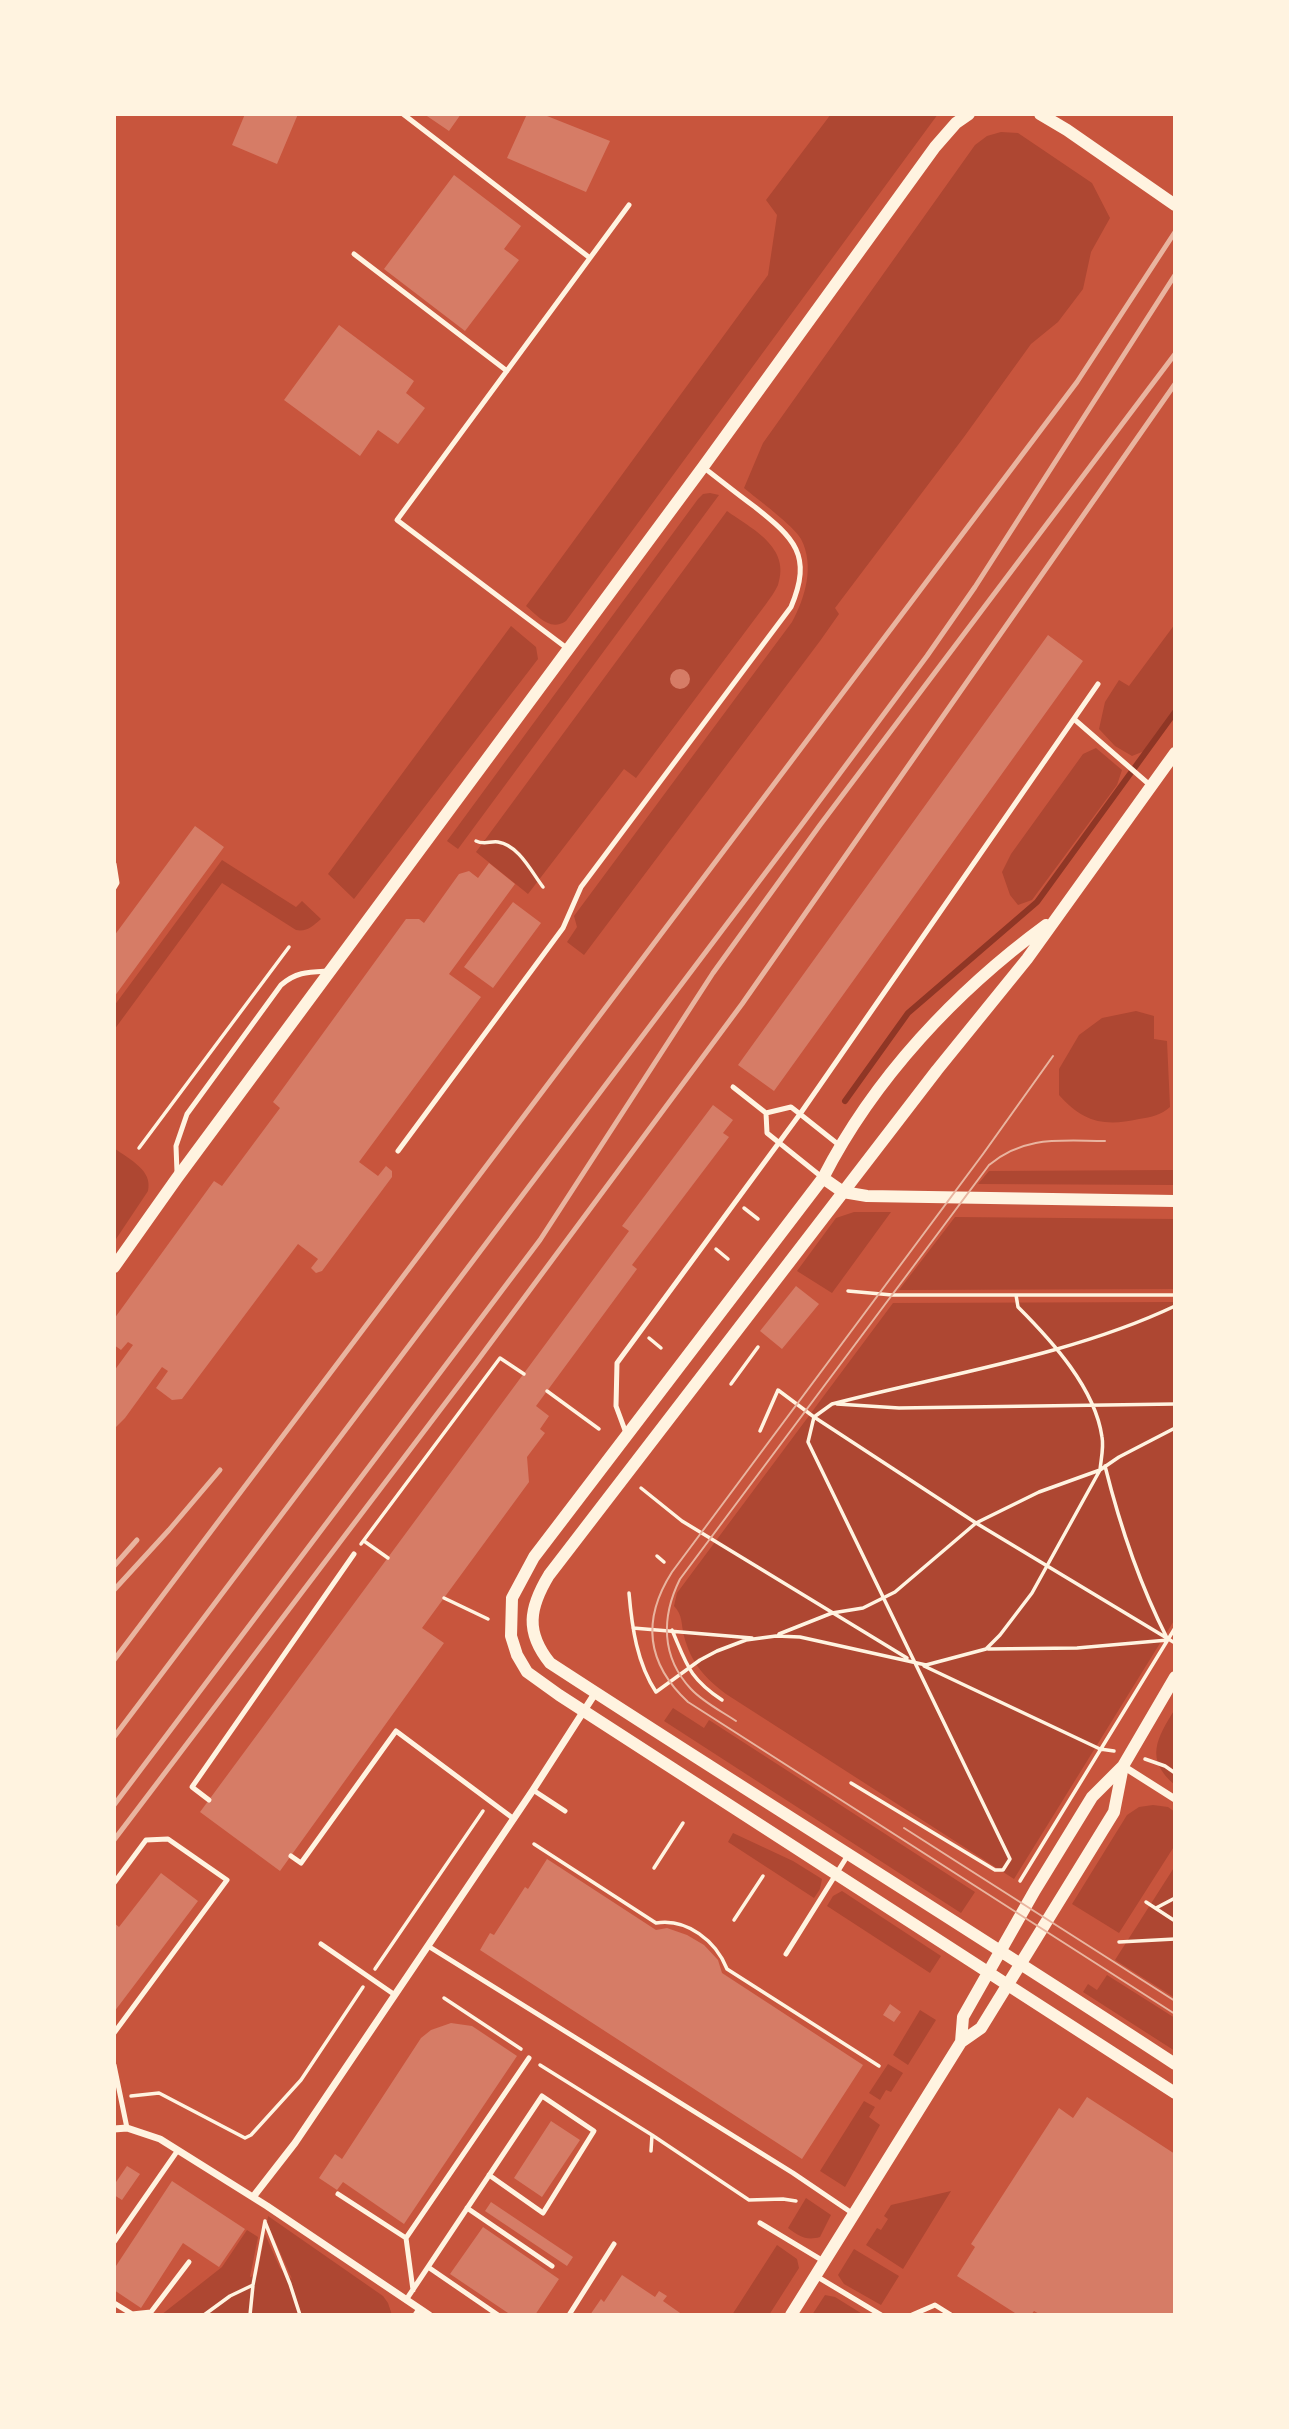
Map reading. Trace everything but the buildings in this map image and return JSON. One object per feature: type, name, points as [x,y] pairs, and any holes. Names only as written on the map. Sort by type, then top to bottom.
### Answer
[{"type":"street","points":[[114,1267],[935,147],[956,123],[969,114]]},
{"type":"street","points":[[1040,114],[1175,205]]},
{"type":"street","points":[[1175,752],[1027,959],[843,1192],[550,1575],[538,1594],[533,1614],[533,1632],[539,1649],[550,1663],[1175,2064]]},
{"type":"street","points":[[1055,918],[1019,945],[948,1009],[905,1055],[839,1145],[822,1178],[534,1557],[512,1598],[511,1636],[517,1655],[527,1672],[1175,2093]]},
{"type":"street","points":[[822,1178],[843,1192],[867,1196],[914,1199],[1175,1201]]},
{"type":"street","points":[[961,2042],[963,2017],[1035,1890],[1092,1797],[1123,1766],[1175,1677]]},
{"type":"street","points":[[253,2197],[295,2143],[534,1790],[596,1692]]},
{"type":"street","points":[[1123,1766],[1175,1799]]},
{"type":"street","points":[[791,2315],[961,2042],[981,2028],[1114,1812],[1123,1766]]},
{"type":"street","points":[[114,2129],[127,2128],[160,2139],[267,2206],[406,2300],[417,2312],[429,2315]]},
{"type":"lane","points":[[403,114],[590,258]]},
{"type":"lane","points":[[568,650],[397,520],[629,205]]},
{"type":"lane","points":[[354,254],[507,371]]},
{"type":"lane","points":[[398,1151],[563,928],[581,887],[791,607],[800,587],[801,565],[795,546],[782,529],[703,467]]},
{"type":"lane","points":[[627,1436],[616,1406],[617,1363],[800,1115],[1098,684]]},
{"type":"lane","points":[[1074,719],[1152,786]]},
{"type":"lane","points":[[114,864],[117,883],[114,888]]},
{"type":"lane","points":[[177,1178],[176,1146],[187,1114],[281,985],[292,975],[330,971]]},
{"type":"lane","points":[[733,1087],[766,1113],[767,1133],[822,1178]]},
{"type":"lane","points":[[766,1113],[791,1107],[839,1145]]},
{"type":"lane","points":[[209,1800],[192,1787],[354,1554]]},
{"type":"lane","points":[[291,1856],[301,1863],[396,1731],[514,1819]]},
{"type":"lane","points":[[534,1790],[565,1811]]},
{"type":"lane","points":[[114,1883],[146,1840],[168,1839],[227,1880],[114,2034]]},
{"type":"lane","points":[[786,1954],[848,1855]]},
{"type":"lane","points":[[321,1944],[395,1995]]},
{"type":"lane","points":[[428,1946],[793,2173],[855,2215]]},
{"type":"lane","points":[[413,2290],[406,2238],[529,2058]]},
{"type":"lane","points":[[114,2066],[127,2128]]},
{"type":"lane","points":[[406,2300],[489,2175],[542,2096],[594,2131],[543,2213],[489,2175]]},
{"type":"lane","points":[[114,2242],[178,2150]]},
{"type":"lane","points":[[338,2194],[406,2238]]},
{"type":"lane","points":[[467,2208],[552,2266]]},
{"type":"lane","points":[[760,2223],[825,2262]]},
{"type":"lane","points":[[569,2315],[614,2244]]},
{"type":"lane","points":[[114,2303],[132,2314],[151,2312],[189,2262]]},
{"type":"lane","points":[[428,2267],[498,2315]]},
{"type":"lane","points":[[816,2276],[881,2315]]},
{"type":"lane","points":[[912,2315],[935,2305],[951,2315]]},
{"type":"path","points":[[476,841],[482,844],[500,842],[507,846],[528,863],[543,887]]},
{"type":"path","points":[[139,1148],[289,947]]},
{"type":"path","points":[[736,1202],[758,1219]]},
{"type":"path","points":[[848,1291],[892,1295],[1175,1295]]},
{"type":"path","points":[[986,1649],[1013,1618],[1048,1566],[1100,1470],[1102,1438],[1091,1405],[1068,1362],[1018,1307],[1016,1295]]},
{"type":"path","points":[[851,1783],[995,1870],[1003,1870],[1010,1859],[807,1442],[814,1417],[831,1404],[1057,1349],[1151,1317],[1175,1306]]},
{"type":"path","points":[[731,1384],[758,1347]]},
{"type":"path","points":[[354,1554],[500,1358],[524,1374]]},
{"type":"path","points":[[760,1432],[778,1390],[814,1417],[976,1523],[1175,1643]]},
{"type":"path","points":[[547,1391],[599,1429]]},
{"type":"path","points":[[831,1404],[899,1408],[1175,1404]]},
{"type":"path","points":[[776,1636],[832,1612],[863,1608],[895,1592],[976,1523],[1039,1492],[1100,1470],[1175,1428]]},
{"type":"path","points":[[1105,1466],[1120,1525],[1139,1579],[1168,1640]]},
{"type":"path","points":[[641,1488],[682,1521],[912,1661],[1100,1749]]},
{"type":"path","points":[[364,1541],[388,1558]]},
{"type":"path","points":[[657,1556],[664,1562]]},
{"type":"path","points":[[629,1593],[633,1628],[642,1667],[656,1692],[717,1651],[746,1640],[776,1636],[800,1637],[926,1665],[986,1649],[1077,1648],[1168,1640]]},
{"type":"path","points":[[444,1598],[488,1619]]},
{"type":"path","points":[[633,1628],[758,1638]]},
{"type":"path","points":[[1020,1881],[1175,1628]]},
{"type":"path","points":[[672,1630],[688,1669],[702,1687],[722,1700]]},
{"type":"path","points":[[122,2098],[159,2093],[239,2136],[245,2138],[250,2135],[301,2080],[482,1811],[494,1804]]},
{"type":"path","points":[[654,1868],[683,1823]]},
{"type":"path","points":[[534,1844],[656,1923],[668,1921],[688,1928],[710,1941],[727,1969],[880,2066]]},
{"type":"path","points":[[734,1920],[763,1875]]},
{"type":"path","points":[[1156,1908],[1175,1898]]},
{"type":"path","points":[[1146,1902],[1175,1921]]},
{"type":"path","points":[[1119,1942],[1175,1940]]},
{"type":"path","points":[[444,1998],[523,2050],[529,2058],[652,2134],[749,2200],[796,2201]]},
{"type":"path","points":[[202,2116],[206,2110]]},
{"type":"path","points":[[651,2151],[652,2134]]},
{"type":"path","points":[[250,2315],[267,2206]]},
{"type":"path","points":[[265,2221],[300,2315]]},
{"type":"path","points":[[204,2315],[230,2296],[253,2285]]},
{"type":"shaded area","points":[[831,114],[938,114],[566,621],[549,624],[526,606],[768,275],[777,215],[766,200]]},
{"type":"shaded area","points":[[1001,132],[1018,133],[1092,183],[1110,218],[1091,252],[1083,289],[1058,322],[1031,344],[835,608],[839,614],[820,641],[584,955],[567,942],[577,927],[574,916],[792,622],[801,603],[808,571],[801,539],[783,520],[744,488],[763,443],[975,145],[987,136]]},
{"type":"shaded area","points":[[703,494],[719,495],[458,849],[447,841],[698,499]]},
{"type":"shaded area","points":[[727,511],[758,532],[774,550],[781,572],[777,588],[636,778],[624,769],[528,894],[476,852]]},
{"type":"shaded area","points":[[1175,624],[1175,708],[1147,750],[1132,756],[1115,746],[1099,729],[1105,702],[1119,680],[1129,686]]},
{"type":"shaded area","points":[[511,626],[536,647],[538,659],[354,899],[328,874]]},
{"type":"shaded area","points":[[1096,748],[1122,770],[1117,785],[1032,900],[1018,905],[1010,895],[1002,872],[1011,854],[1083,754]]},
{"type":"shaded area","points":[[222,860],[296,907],[302,901],[321,919],[307,929],[296,930],[222,883],[114,1030],[114,1006]]},
{"type":"shaded area","points":[[1136,1011],[1154,1016],[1154,1039],[1167,1041],[1170,1107],[1156,1115],[1126,1121],[1105,1122],[1086,1117],[1059,1095],[1059,1069],[1079,1035],[1102,1018]]},
{"type":"shaded area","points":[[114,1148],[144,1171],[149,1184],[148,1191],[114,1242]]},
{"type":"shaded area","points":[[1175,1170],[1175,1185],[978,1184],[989,1171]]},
{"type":"shaded area","points":[[854,1212],[891,1212],[832,1293],[797,1271],[836,1218]]},
{"type":"shaded area","points":[[955,1217],[1175,1219],[1175,1289],[899,1290]]},
{"type":"shaded area","points":[[1175,1302],[1175,1619],[1014,1879],[726,1694],[700,1669],[687,1646],[680,1617],[674,1606],[677,1593],[893,1303]]},
{"type":"shaded area","points":[[673,1708],[704,1728],[709,1720],[975,1892],[961,1913],[664,1721]]},
{"type":"shaded area","points":[[1175,1709],[1175,1785],[1159,1766],[1157,1748],[1163,1729]]},
{"type":"shaded area","points":[[1139,1807],[1168,1807],[1175,1812],[1175,1845],[1119,1933],[1072,1904],[1127,1815]]},
{"type":"shaded area","points":[[733,1833],[793,1861],[822,1879],[814,1898],[728,1842]]},
{"type":"shaded area","points":[[1175,1866],[1175,1998],[1115,1960]]},
{"type":"shaded area","points":[[842,1891],[941,1956],[930,1973],[827,1906],[833,1896]]},
{"type":"shaded area","points":[[1107,1975],[1175,2018],[1175,2051],[1083,1992],[1088,1984],[1097,1990]]},
{"type":"shaded area","points":[[920,2010],[936,2020],[908,2065],[893,2055]]},
{"type":"shaded area","points":[[888,2064],[903,2073],[891,2092],[886,2090],[880,2100],[869,2093]]},
{"type":"shaded area","points":[[864,2101],[875,2107],[869,2117],[880,2125],[845,2187],[820,2171]]},
{"type":"shaded area","points":[[951,2191],[903,2269],[866,2245],[877,2228],[881,2230],[888,2219],[884,2216],[891,2205]]},
{"type":"shaded area","points":[[806,2198],[831,2215],[820,2237],[803,2237],[788,2228]]},
{"type":"shaded area","points":[[268,2216],[383,2296],[392,2315],[161,2315],[222,2267],[247,2230],[258,2237],[250,2277],[257,2275],[265,2234],[280,2268],[292,2279],[267,2223]]},
{"type":"shaded area","points":[[777,2245],[797,2259],[799,2268],[769,2315],[732,2315]]},
{"type":"shaded area","points":[[854,2249],[899,2276],[881,2305],[844,2284],[838,2275]]},
{"type":"shaded area","points":[[825,2295],[835,2297],[864,2315],[812,2315]]},
{"type":"waterway","points":[[845,1101],[908,1013],[1037,902],[1175,712]]},
{"type":"tram line","points":[[1053,1056],[672,1572],[656,1607],[653,1640],[664,1672],[688,1702],[1175,2014]]},
{"type":"tram line","points":[[736,1721],[696,1694],[674,1664],[669,1650],[667,1622],[669,1608],[680,1579],[989,1165],[1003,1155],[1030,1144],[1105,1141]]},
{"type":"tram line","points":[[904,1828],[1175,2001]]},
{"type":"railway","points":[[114,1660],[1077,382],[1175,232]]},
{"type":"railway","points":[[114,1737],[927,656],[975,587],[1175,275]]},
{"type":"railway","points":[[114,1805],[540,1240],[713,973],[820,825],[1175,354]]},
{"type":"railway","points":[[114,1840],[475,1364],[742,1004],[1175,384]]},
{"type":"railway","points":[[114,1590],[220,1470]]},
{"type":"railway","points":[[114,1566],[137,1540]]}]
